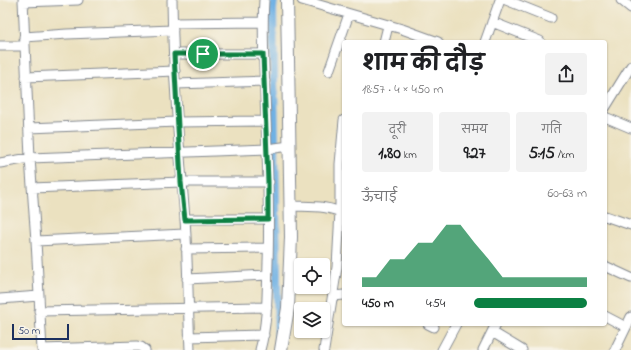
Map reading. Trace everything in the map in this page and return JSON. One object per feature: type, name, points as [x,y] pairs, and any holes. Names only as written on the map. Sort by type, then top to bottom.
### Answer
[{"type":"street","points":[[78,0],[23,1],[30,158],[42,349],[141,346],[145,350]]},
{"type":"street","points":[[172,0],[177,122],[185,220],[190,350]]},
{"type":"street","points":[[264,0],[263,54],[266,121],[279,148],[291,206],[288,308],[281,350]]},
{"type":"street","points":[[260,350],[264,335],[266,307],[268,182],[279,148],[287,0]]},
{"type":"street","points":[[302,0],[431,40]]},
{"type":"street","points":[[486,40],[500,0]]},
{"type":"street","points":[[506,0],[551,18]]},
{"type":"street","points":[[621,0],[631,8]]},
{"type":"street","points":[[329,71],[349,14]]},
{"type":"street","points":[[24,37],[263,22]]},
{"type":"street","points":[[492,22],[537,40]]},
{"type":"street","points":[[384,40],[388,26]]},
{"type":"street","points":[[0,46],[25,46]]},
{"type":"street","points":[[174,54],[263,54]]},
{"type":"street","points":[[607,105],[631,66]]},
{"type":"street","points":[[26,77],[175,71]]},
{"type":"street","points":[[176,84],[265,81]]},
{"type":"street","points":[[607,118],[631,128]]},
{"type":"street","points":[[29,128],[177,122],[266,121]]},
{"type":"street","points":[[0,163],[30,158],[279,148]]},
{"type":"street","points":[[324,350],[337,267],[342,213],[342,164]]},
{"type":"street","points":[[32,188],[181,182],[268,182]]},
{"type":"street","points":[[291,206],[323,207],[342,213]]},
{"type":"street","points":[[607,217],[631,225]]},
{"type":"street","points":[[185,220],[268,219]]},
{"type":"street","points":[[36,241],[185,234]]},
{"type":"street","points":[[186,250],[268,248]]},
{"type":"street","points":[[607,267],[631,278]]},
{"type":"street","points":[[187,279],[267,275]]},
{"type":"street","points":[[333,296],[342,295]]},
{"type":"street","points":[[0,299],[38,296]]},
{"type":"street","points":[[39,311],[266,307]]},
{"type":"street","points":[[607,317],[626,327]]},
{"type":"street","points":[[614,350],[631,318]]},
{"type":"street","points":[[442,350],[455,326]]},
{"type":"street","points":[[483,350],[494,328],[522,350]]},
{"type":"street","points":[[189,337],[264,335]]},
{"type":"waterway","points":[[274,0],[278,345]]},
{"type":"route","points":[[174,54],[203,54],[263,54],[268,219],[185,220],[177,122],[174,54]]}]
